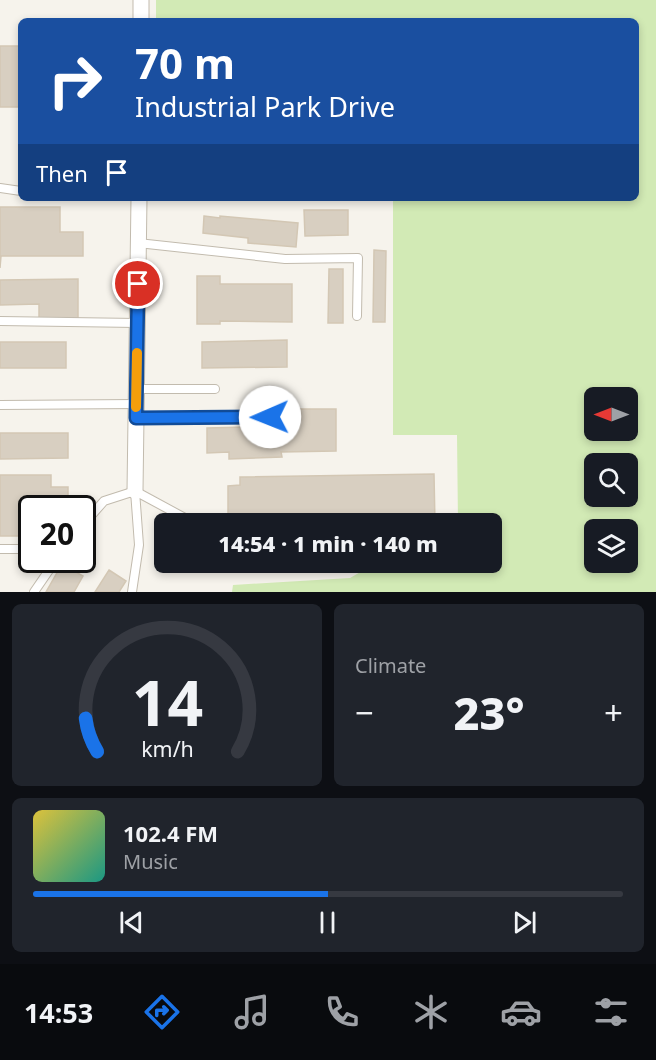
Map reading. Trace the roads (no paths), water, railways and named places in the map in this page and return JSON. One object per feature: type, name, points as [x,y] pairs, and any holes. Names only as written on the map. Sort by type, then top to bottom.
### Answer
[{"type":"street","points":[[141,0],[141,18]]},
{"type":"street","points":[[135,491],[139,201]]},
{"type":"lane","points":[[0,188],[18,191]]},
{"type":"lane","points":[[138,243],[285,259],[357,258],[357,315]]},
{"type":"lane","points":[[0,321],[137,323]]},
{"type":"lane","points":[[136,404],[215,389]]},
{"type":"lane","points":[[0,405],[136,404],[270,417]]},
{"type":"lane","points":[[132,592],[139,545],[135,491]]},
{"type":"lane","points":[[96,510],[104,501],[135,491],[176,513]]},
{"type":"lane","points":[[0,549],[18,549]]},
{"type":"lane","points":[[34,592],[47,573]]}]
